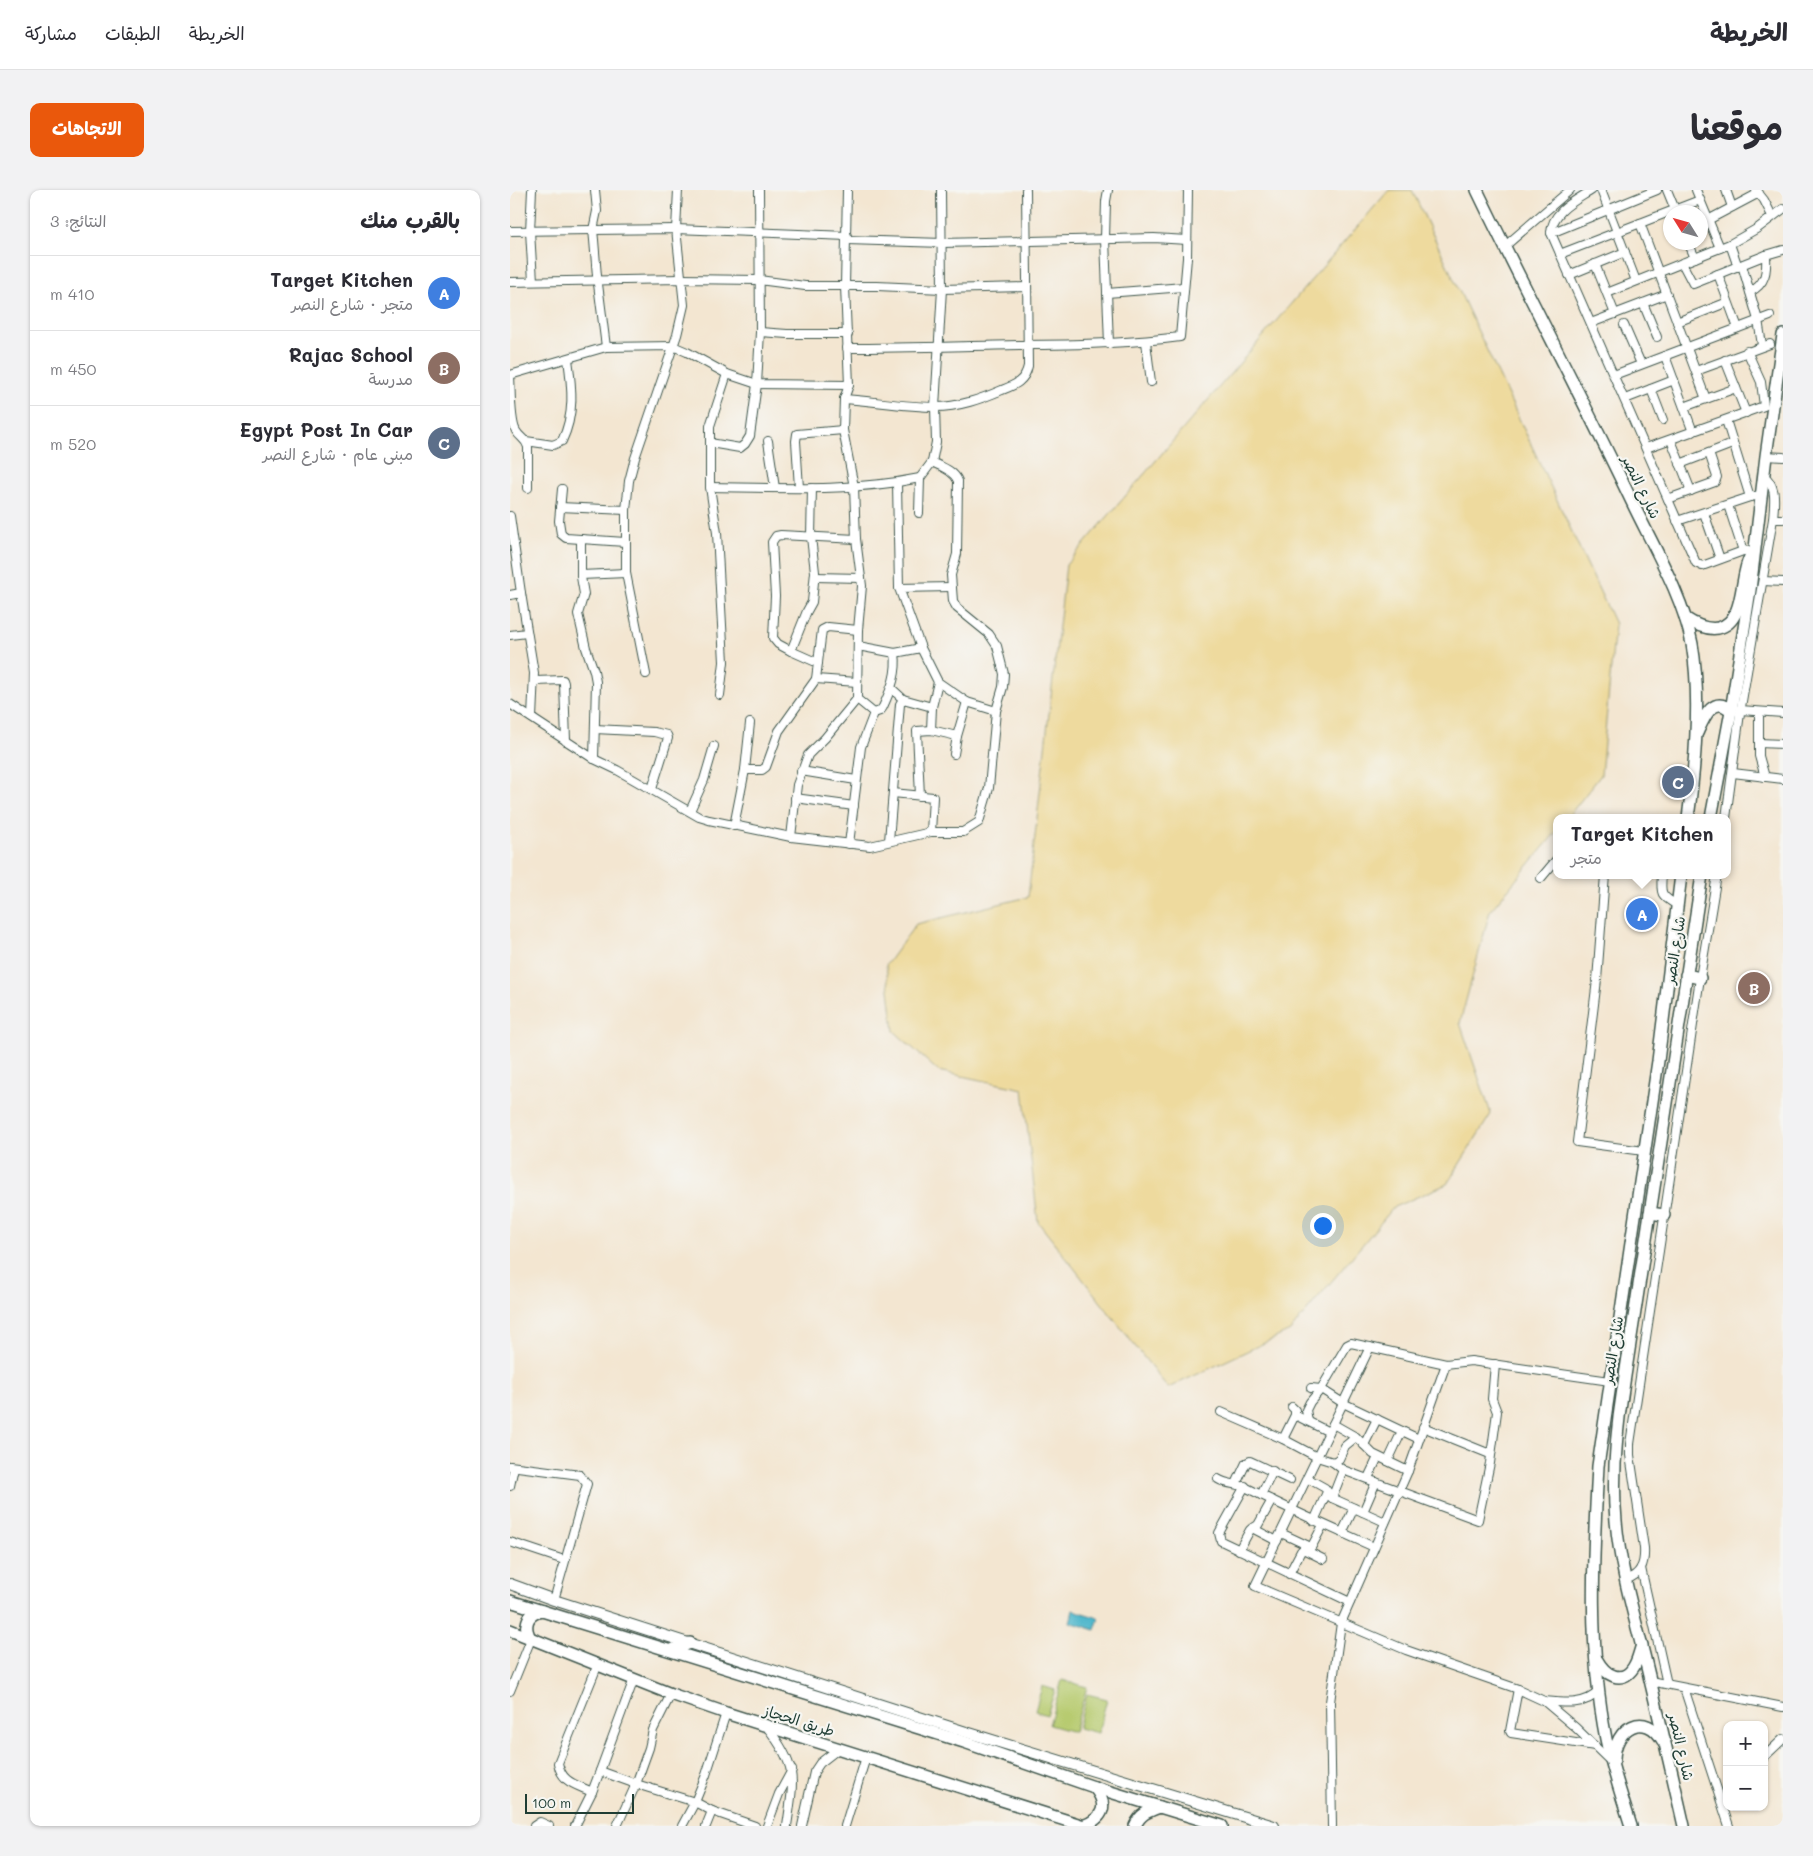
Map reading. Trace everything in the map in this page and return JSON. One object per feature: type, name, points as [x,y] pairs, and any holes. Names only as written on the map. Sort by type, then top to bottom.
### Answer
[{"type":"main road","name":"شارع النصر","points":[[1477,190],[1616,468],[1685,618],[1692,643],[1695,665],[1696,735],[1688,814]]},
{"type":"main road","points":[[1712,814],[1735,710],[1755,550],[1756,496],[1763,476],[1766,456],[1769,405],[1780,376],[1783,335]]},
{"type":"main road","points":[[1685,618],[1696,625],[1710,628],[1716,628],[1728,623],[1736,612],[1746,567],[1755,550]]},
{"type":"main road","points":[[1696,735],[1708,711],[1713,707],[1723,706],[1735,710]]},
{"type":"main road","name":"شارع النصر","points":[[1631,1826],[1606,1742],[1599,1691],[1592,1590],[1594,1529],[1598,1466],[1658,1062],[1680,879]]},
{"type":"main road","name":"شارع النصر","points":[[1684,1826],[1625,1580],[1616,1521],[1615,1454],[1618,1420],[1701,879]]},
{"type":"main road","points":[[1686,975],[1700,978]]},
{"type":"main road","points":[[1650,1213],[1664,1215]]},
{"type":"main road","points":[[510,1584],[554,1600],[966,1732],[1274,1826]]},
{"type":"main road","points":[[510,1601],[964,1742],[1094,1787],[1222,1826]]},
{"type":"main road","points":[[531,1639],[526,1629],[526,1623],[532,1614],[542,1611]]},
{"type":"main road","name":"طريق الحجاز","points":[[510,1630],[670,1694],[726,1714],[1081,1826]]},
{"type":"main road","points":[[672,1650],[690,1643]]},
{"type":"main road","points":[[1596,1659],[1601,1668],[1608,1674],[1621,1677],[1629,1673],[1634,1667],[1642,1645]]},
{"type":"main road","points":[[1614,1767],[1616,1742],[1630,1728],[1638,1725],[1654,1729],[1659,1733],[1666,1747]]},
{"type":"main road","points":[[1081,1826],[1095,1822],[1101,1815],[1103,1802],[1094,1787]]},
{"type":"main road","points":[[1135,1826],[1140,1816],[1149,1810],[1160,1807]]},
{"type":"street","points":[[532,190],[530,231],[533,281]]},
{"type":"street","points":[[595,190],[596,211],[593,230],[606,347]]},
{"type":"street","points":[[646,674],[626,573],[626,510],[628,481],[673,346],[684,305],[676,229],[678,190]]},
{"type":"street","points":[[710,443],[740,448],[750,436],[757,384],[760,332],[759,190]]},
{"type":"street","points":[[791,836],[795,798],[801,770],[808,755],[825,738],[857,699],[861,578],[856,539],[854,486],[843,430],[844,399],[848,385],[848,334],[845,286],[847,190]]},
{"type":"street","points":[[919,513],[920,478],[932,462],[936,442],[935,407],[943,243],[941,190]]},
{"type":"street","points":[[844,399],[935,407],[963,404],[1018,383],[1026,372],[1028,346],[1026,190]]},
{"type":"street","points":[[1108,190],[1106,201],[1106,239],[1109,344]]},
{"type":"street","points":[[847,348],[1109,344],[1146,342],[1180,337],[1187,240],[1188,190]]},
{"type":"street","points":[[1504,246],[1570,190]]},
{"type":"street","points":[[1592,190],[1555,218],[1552,225],[1552,233],[1696,563],[1702,566],[1743,551],[1755,550]]},
{"type":"street","points":[[1601,190],[1636,281]]},
{"type":"street","points":[[1552,233],[1657,190]]},
{"type":"street","points":[[1667,190],[1673,205]]},
{"type":"street","points":[[1696,190],[1702,205]]},
{"type":"street","points":[[1726,190],[1732,207]]},
{"type":"street","points":[[1720,248],[1708,220],[1757,192],[1764,200],[1772,216]]},
{"type":"street","points":[[1689,205],[1700,200]]},
{"type":"street","points":[[1607,292],[1730,244],[1758,228],[1783,209]]},
{"type":"street","points":[[1560,254],[1663,215]]},
{"type":"street","points":[[1640,223],[1706,399]]},
{"type":"street","points":[[510,232],[676,229],[943,243],[1154,238],[1187,240]]},
{"type":"street","points":[[1696,371],[1766,344],[1750,292],[1730,244]]},
{"type":"street","points":[[1691,250],[1694,258]]},
{"type":"street","points":[[1682,263],[1693,284],[1783,250]]},
{"type":"street","points":[[1569,275],[1625,252]]},
{"type":"street","points":[[1750,292],[1764,280],[1766,255]]},
{"type":"street","points":[[1595,264],[1615,314]]},
{"type":"street","points":[[1718,274],[1738,328]]},
{"type":"street","points":[[510,282],[681,278],[759,280],[805,286],[942,289],[1027,287]]},
{"type":"street","points":[[1107,293],[1184,288]]},
{"type":"street","points":[[1591,324],[1667,294]]},
{"type":"street","points":[[1678,322],[1728,302]]},
{"type":"street","points":[[1643,303],[1657,337]]},
{"type":"street","points":[[1614,375],[1770,316]]},
{"type":"street","points":[[1624,325],[1641,364]]},
{"type":"street","points":[[760,332],[848,334]]},
{"type":"street","points":[[1146,342],[1151,382]]},
{"type":"street","points":[[568,359],[572,392],[571,412],[562,441],[553,445],[526,441],[513,431],[510,375],[606,347],[673,346],[688,352],[727,374],[757,384],[848,385]]},
{"type":"street","points":[[1646,448],[1769,405],[1748,351]]},
{"type":"street","points":[[1665,356],[1693,432]]},
{"type":"street","points":[[1725,360],[1746,413]]},
{"type":"street","points":[[720,695],[724,662],[718,543],[710,487],[710,426],[727,374]]},
{"type":"street","points":[[1625,399],[1674,380]]},
{"type":"street","points":[[1684,408],[1736,388]]},
{"type":"street","points":[[1651,389],[1663,420]]},
{"type":"street","points":[[1677,521],[1756,496],[1732,444],[1726,420]]},
{"type":"street","points":[[799,488],[797,434],[843,430]]},
{"type":"street","points":[[1671,440],[1691,491]]},
{"type":"street","points":[[526,441],[528,447],[528,488]]},
{"type":"street","points":[[768,441],[775,488]]},
{"type":"street","points":[[1680,464],[1732,444]]},
{"type":"street","points":[[1668,499],[1712,484],[1716,480],[1716,474],[1709,453]]},
{"type":"street","points":[[1766,456],[1783,457]]},
{"type":"street","points":[[510,704],[594,759],[652,789],[699,817],[734,826],[791,836],[870,846],[931,832],[963,832],[979,822],[989,788],[996,711],[1003,687],[1004,674],[997,646],[989,634],[957,608],[954,601],[950,576],[957,554],[958,481],[951,472],[932,462]]},
{"type":"street","points":[[1727,814],[1733,773],[1735,710],[1763,581],[1772,519],[1774,490],[1770,482],[1763,476]]},
{"type":"street","points":[[710,487],[812,488],[897,483],[920,478]]},
{"type":"street","points":[[897,483],[899,588],[921,648],[938,682],[967,702],[996,711]]},
{"type":"street","points":[[791,652],[812,602],[815,577],[810,537],[812,488]]},
{"type":"street","points":[[562,489],[560,534],[566,538],[625,542]]},
{"type":"street","points":[[1728,505],[1743,551]]},
{"type":"street","points":[[560,507],[626,510]]},
{"type":"street","points":[[1704,513],[1720,560]]},
{"type":"street","points":[[510,516],[513,546],[535,681],[532,718]]},
{"type":"street","points":[[1772,519],[1783,519]]},
{"type":"street","points":[[818,663],[791,652],[778,644],[773,638],[775,596],[772,542],[776,536],[856,539]]},
{"type":"street","points":[[581,539],[581,575],[584,594],[578,614],[596,682],[594,759]]},
{"type":"street","points":[[581,575],[626,573]]},
{"type":"street","points":[[815,577],[861,578]]},
{"type":"street","points":[[1763,581],[1783,582]]},
{"type":"street","points":[[899,588],[951,587]]},
{"type":"street","points":[[510,595],[521,593]]},
{"type":"street","points":[[745,770],[762,770],[766,767],[779,731],[816,679],[822,630],[825,628],[858,630]]},
{"type":"street","points":[[510,635],[527,633]]},
{"type":"street","points":[[858,646],[894,653],[921,648]]},
{"type":"street","points":[[857,699],[874,712],[880,711],[896,674],[894,653]]},
{"type":"street","points":[[816,679],[857,682]]},
{"type":"street","points":[[535,681],[563,680],[566,741]]},
{"type":"street","points":[[931,730],[932,707],[938,682]]},
{"type":"street","points":[[891,688],[903,698],[932,707]]},
{"type":"street","points":[[889,842],[900,704],[903,698]]},
{"type":"street","points":[[954,754],[967,702]]},
{"type":"street","points":[[1735,710],[1783,713]]},
{"type":"street","points":[[849,844],[861,747],[874,712]]},
{"type":"street","points":[[1759,712],[1760,761],[1766,777]]},
{"type":"street","points":[[734,826],[745,770],[750,723]]},
{"type":"street","points":[[595,729],[654,732],[667,735],[668,738],[652,789]]},
{"type":"street","points":[[920,796],[917,731],[931,730],[957,736]]},
{"type":"street","points":[[1759,743],[1783,744]]},
{"type":"street","points":[[690,811],[704,780],[714,746]]},
{"type":"street","points":[[801,770],[856,780]]},
{"type":"street","points":[[1733,773],[1783,779]]},
{"type":"street","points":[[893,793],[933,797],[931,832]]},
{"type":"street","points":[[795,798],[854,806]]},
{"type":"street","points":[[1541,878],[1553,863]]},
{"type":"street","points":[[1605,879],[1597,980],[1577,1142],[1644,1151]]},
{"type":"street","points":[[1662,879],[1661,892],[1663,896],[1677,906]]},
{"type":"street","points":[[1667,1684],[1641,1568],[1644,1555],[1630,1444],[1716,879]]},
{"type":"street","points":[[1308,1421],[1306,1410],[1310,1402],[1322,1389],[1347,1345],[1353,1343],[1446,1364],[1471,1361],[1610,1381]]},
{"type":"street","points":[[1370,1346],[1255,1586],[1406,1650],[1518,1689],[1544,1701],[1595,1746],[1614,1767]]},
{"type":"street","points":[[1332,1826],[1330,1702],[1340,1623],[1408,1471],[1446,1364]]},
{"type":"street","points":[[1221,1412],[1283,1439],[1317,1457],[1333,1462],[1343,1470],[1478,1520],[1497,1412],[1492,1399],[1495,1364]]},
{"type":"street","points":[[1311,1388],[1322,1389],[1343,1403],[1419,1439]]},
{"type":"street","points":[[1283,1439],[1293,1411],[1308,1421],[1356,1437],[1378,1456],[1408,1471]]},
{"type":"street","points":[[1364,1445],[1377,1419]]},
{"type":"street","points":[[1423,1427],[1490,1454]]},
{"type":"street","points":[[1388,1461],[1402,1431]]},
{"type":"street","points":[[1333,1462],[1339,1459],[1345,1446],[1356,1437]]},
{"type":"street","points":[[1368,1478],[1378,1456]]},
{"type":"street","points":[[1236,1484],[1246,1463],[1249,1461],[1290,1480]]},
{"type":"street","points":[[510,1486],[512,1467],[580,1476],[587,1484],[554,1600]]},
{"type":"street","points":[[1314,1521],[1343,1470]]},
{"type":"street","points":[[1261,1495],[1274,1471]]},
{"type":"street","points":[[1307,1478],[1325,1488],[1330,1495],[1385,1522]]},
{"type":"street","points":[[1218,1479],[1229,1484],[1245,1486],[1292,1511],[1374,1547]]},
{"type":"street","points":[[1363,1512],[1376,1482]]},
{"type":"street","points":[[1245,1486],[1219,1533],[1221,1541],[1350,1602]]},
{"type":"street","points":[[1238,1550],[1252,1528],[1258,1525],[1272,1500]]},
{"type":"street","points":[[1342,1533],[1354,1508]]},
{"type":"street","points":[[1289,1574],[1298,1554],[1307,1548],[1323,1525]]},
{"type":"street","points":[[1252,1528],[1277,1541]]},
{"type":"street","points":[[1281,1533],[1323,1559]]},
{"type":"street","points":[[510,1542],[564,1560]]},
{"type":"street","points":[[1625,1580],[1631,1578],[1641,1568]]},
{"type":"street","points":[[510,1691],[531,1639]]},
{"type":"street","points":[[592,1792],[566,1780],[560,1774],[558,1763],[598,1664]]},
{"type":"street","points":[[575,1826],[592,1792],[634,1679]]},
{"type":"street","points":[[1650,1681],[1783,1707]]},
{"type":"street","points":[[1684,1688],[1729,1826]]},
{"type":"street","points":[[1518,1689],[1511,1733],[1595,1746]]},
{"type":"street","points":[[1544,1701],[1580,1702],[1594,1696],[1599,1691]]},
{"type":"street","points":[[617,1826],[636,1784],[649,1748],[653,1730],[670,1694]]},
{"type":"street","points":[[682,1826],[695,1802],[726,1714]]},
{"type":"street","points":[[767,1727],[787,1755],[792,1770],[793,1786],[787,1826]]},
{"type":"street","points":[[1768,1753],[1783,1739]]},
{"type":"street","points":[[802,1826],[814,1772],[820,1763],[838,1749]]},
{"type":"street","points":[[845,1826],[866,1757]]},
{"type":"street","points":[[767,1826],[779,1794],[792,1770]]},
{"type":"street","points":[[600,1771],[695,1802],[712,1811],[755,1826]]},
{"type":"street","points":[[706,1826],[712,1811]]},
{"type":"street","points":[[534,1826],[540,1822],[549,1826]]},
{"type":"green space","points":[[1062,1680],[1087,1687],[1074,1732],[1049,1725]]},
{"type":"green space","points":[[1042,1686],[1055,1690],[1047,1715],[1035,1711]]},
{"type":"green space","points":[[1087,1694],[1107,1699],[1098,1733],[1078,1728]]},
{"type":"sand","points":[[1389,190],[1412,190],[1615,624],[1601,775],[1570,814],[1553,814],[1553,836],[1490,911],[1460,1023],[1491,1114],[1447,1184],[1394,1207],[1290,1331],[1168,1388],[1038,1222],[1023,1089],[938,1071],[894,1031],[886,965],[916,924],[1028,897],[1066,565]]},
{"type":"water","points":[[1073,1610],[1099,1618],[1095,1630],[1070,1622]]},
{"type":"place","name":"Egypt Post In Car","points":[[1678,782]]},
{"type":"place","name":"Target Kitchen","points":[[1642,914]]},
{"type":"place","name":"Rajac School","points":[[1754,988]]}]
